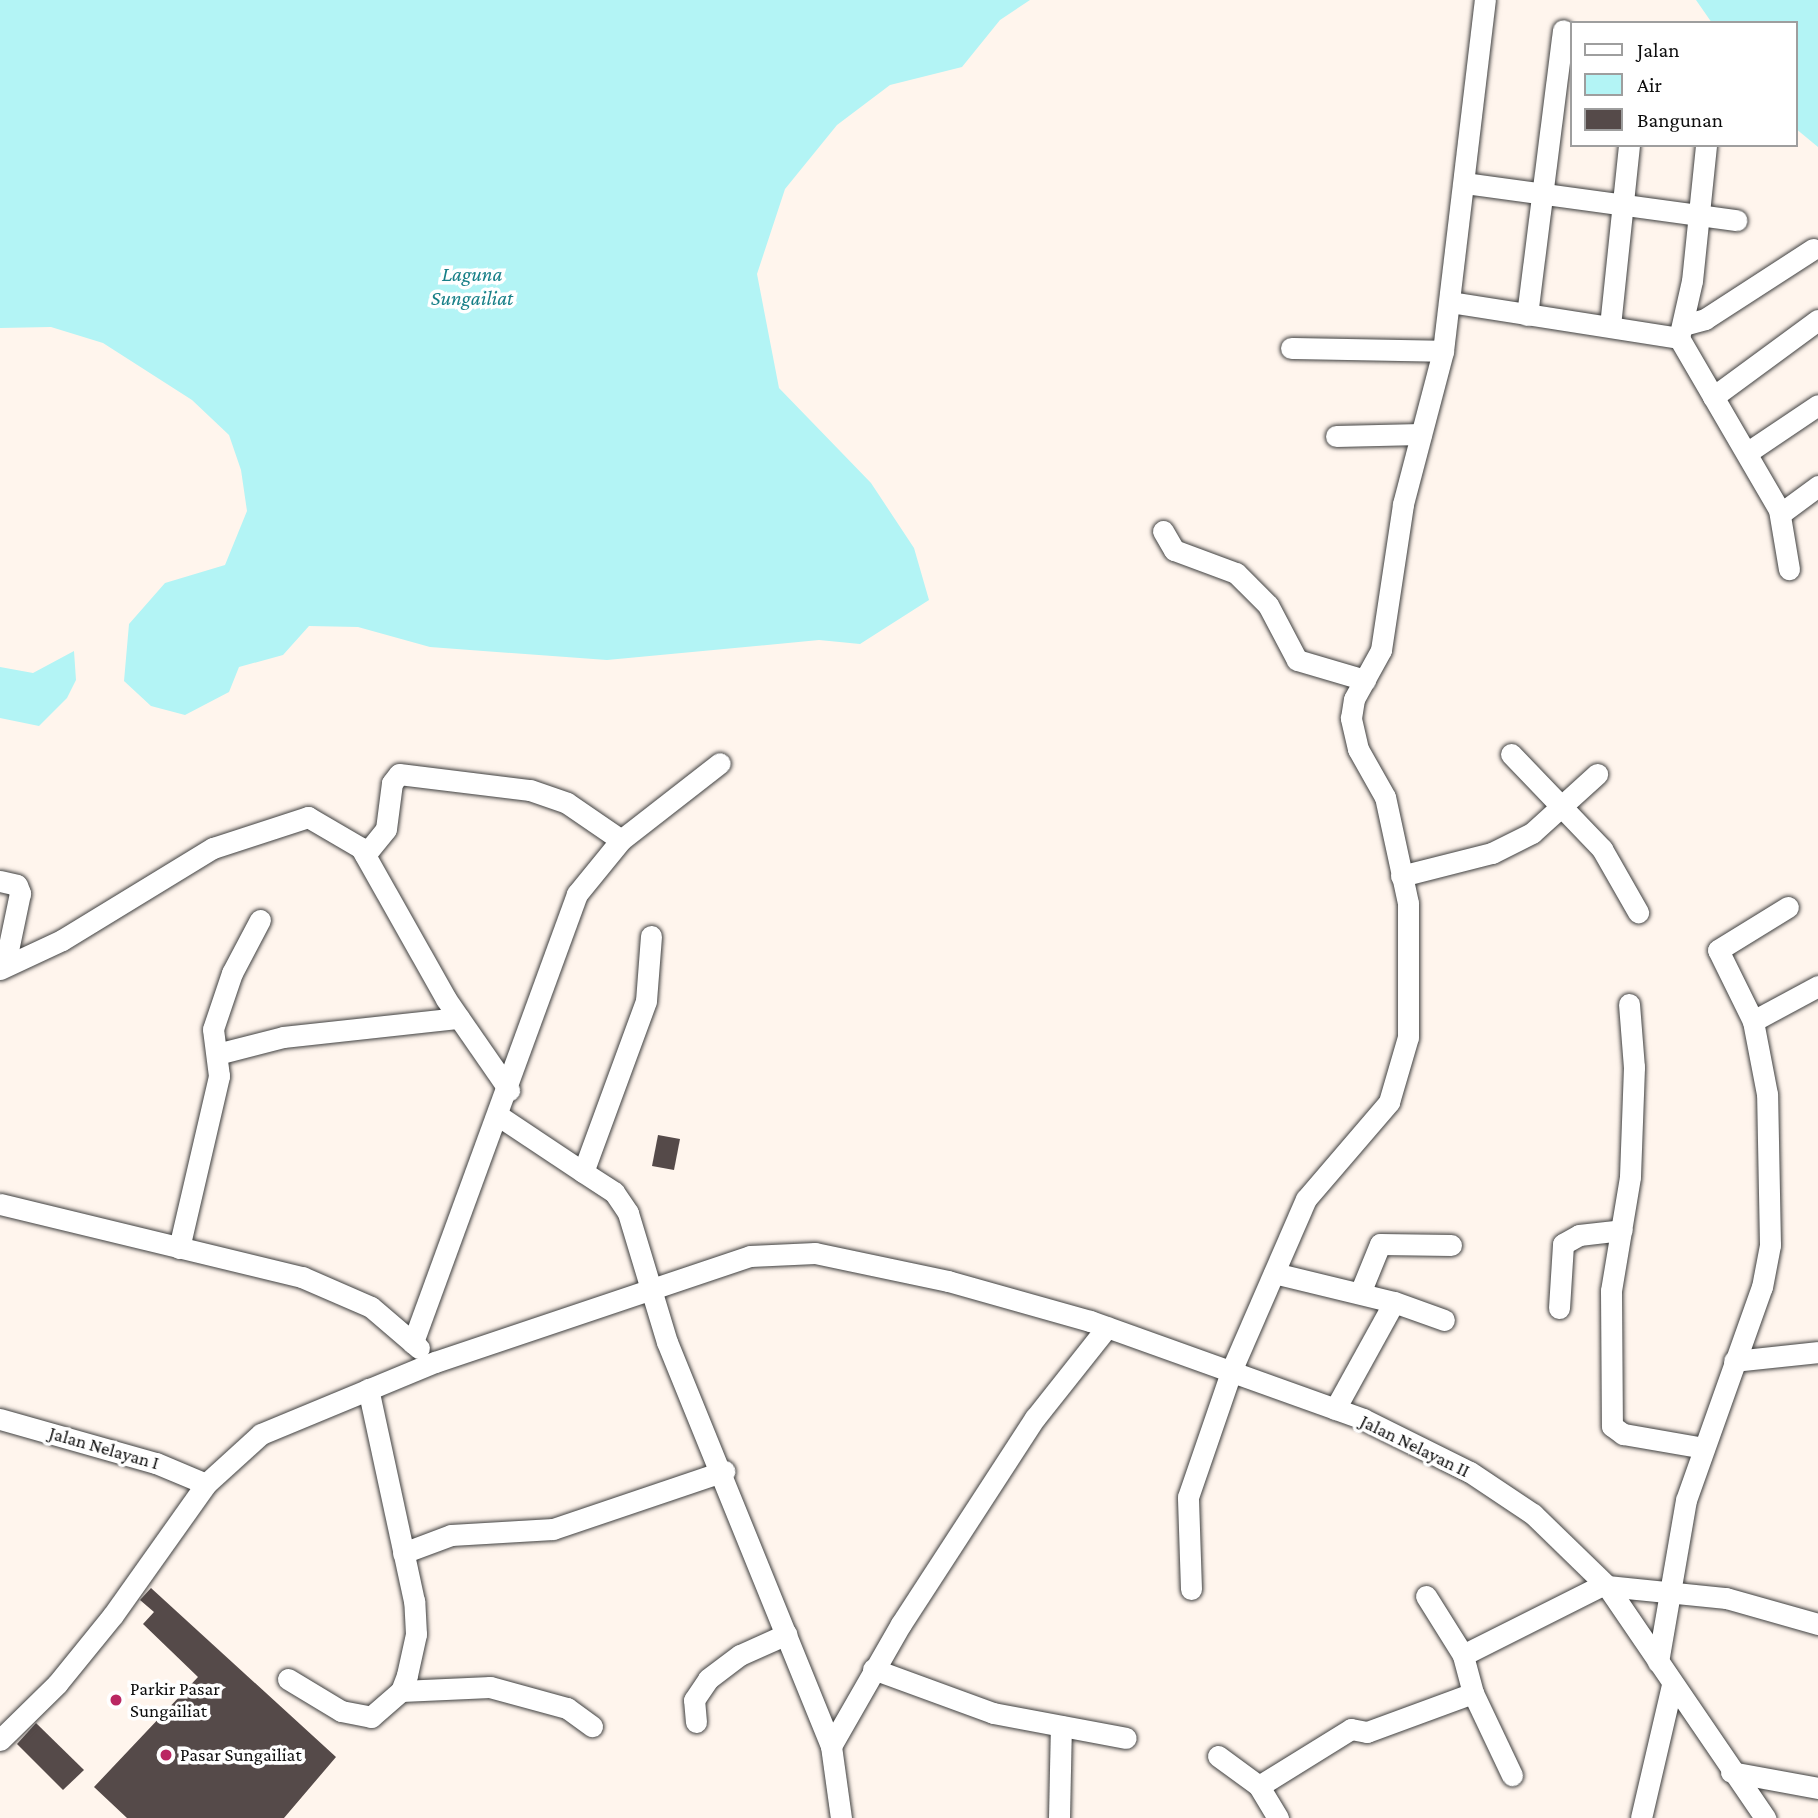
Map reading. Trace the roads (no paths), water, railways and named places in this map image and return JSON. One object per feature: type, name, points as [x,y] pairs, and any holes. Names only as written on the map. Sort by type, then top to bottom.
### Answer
[{"type":"street","points":[[1191,1589],[1188,1497],[1197,1458],[1231,1369],[1311,1190],[1381,1112],[1395,1086],[1408,1037],[1408,903],[1385,797],[1352,734],[1354,699],[1381,650],[1403,504],[1443,351],[1485,0]]},
{"type":"street","points":[[1527,315],[1563,30]]},
{"type":"street","points":[[1610,326],[1629,147]]},
{"type":"street","points":[[1706,147],[1681,332],[1713,397],[1748,452],[1780,514],[1788,569]]},
{"type":"street","points":[[1465,183],[1736,220]]},
{"type":"street","points":[[1450,302],[1610,326],[1681,332],[1706,319],[1813,249]]},
{"type":"street","points":[[1713,397],[1818,320]]},
{"type":"street","points":[[1291,348],[1443,351]]},
{"type":"street","points":[[1748,452],[1818,405]]},
{"type":"street","points":[[1336,436],[1421,434]]},
{"type":"street","points":[[1780,514],[1818,486]]},
{"type":"street","points":[[1163,531],[1174,550],[1236,573],[1268,605],[1297,660],[1365,680]]},
{"type":"street","points":[[1511,754],[1602,849],[1638,912]]},
{"type":"street","points":[[413,1343],[427,1293],[509,1090],[577,894],[621,840],[720,763]]},
{"type":"street","points":[[363,852],[386,830],[392,783],[400,774],[530,790],[568,803],[621,840]]},
{"type":"street","points":[[1401,876],[1492,853],[1532,833],[1597,774]]},
{"type":"street","points":[[3,967],[62,940],[213,848],[308,817],[343,835],[363,852],[459,1018],[509,1090]]},
{"type":"street","points":[[0,881],[17,885],[20,893],[3,967]]},
{"type":"street","points":[[1658,1662],[1686,1500],[1762,1287],[1770,1245],[1766,1094],[1753,1021],[1717,950],[1788,907]]},
{"type":"street","points":[[179,1248],[219,1076],[218,1054],[212,1034],[227,984],[260,920]]},
{"type":"street","points":[[583,1172],[646,1001],[651,936]]},
{"type":"street","points":[[1753,1021],[1818,986]]},
{"type":"street","points":[[1629,1004],[1634,1081],[1622,1230],[1611,1291],[1612,1426],[1623,1434],[1704,1448]]},
{"type":"street","points":[[218,1054],[337,1029],[459,1018]]},
{"type":"street","points":[[499,1116],[614,1192],[628,1213],[648,1290],[724,1471],[825,1736],[841,1818]]},
{"type":"street","points":[[0,1204],[312,1281],[370,1307],[435,1362]]},
{"type":"street","points":[[1559,1308],[1563,1244],[1578,1235],[1622,1230]]},
{"type":"street","points":[[1360,1293],[1380,1244],[1451,1245]]},
{"type":"street","name":"Jalan Nelayan II","points":[[0,1740],[57,1684],[113,1615],[206,1484],[261,1434],[435,1362],[750,1256],[814,1253],[948,1281],[1100,1324],[1231,1369],[1335,1409],[1481,1479],[1533,1514],[1605,1585],[1765,1818]]},
{"type":"street","points":[[1274,1273],[1394,1302],[1444,1320]]},
{"type":"street","points":[[1335,1409],[1394,1302]]},
{"type":"street","points":[[825,1736],[853,1703],[1035,1418],[1100,1324]]},
{"type":"street","points":[[1734,1361],[1818,1352]]},
{"type":"street","points":[[288,1679],[341,1711],[371,1717],[401,1691],[416,1634],[393,1486],[368,1389]]},
{"type":"street","name":"Jalan Nelayan I","points":[[0,1419],[178,1471],[206,1484]]},
{"type":"street","points":[[403,1553],[451,1535],[553,1529],[724,1471]]},
{"type":"street","points":[[1463,1655],[1605,1585],[1753,1602],[1818,1624]]},
{"type":"street","points":[[1426,1596],[1463,1655],[1473,1693],[1512,1775]]},
{"type":"street","points":[[696,1722],[694,1700],[708,1679],[740,1655],[787,1634]]},
{"type":"street","points":[[873,1669],[993,1713],[1126,1738]]},
{"type":"street","points":[[853,1703],[901,1681]]},
{"type":"street","points":[[1641,1818],[1672,1685]]},
{"type":"street","points":[[401,1691],[490,1687],[567,1708],[592,1726]]},
{"type":"street","points":[[1259,1786],[1351,1729],[1367,1732],[1473,1693]]},
{"type":"street","points":[[1059,1818],[1061,1726]]},
{"type":"street","points":[[1218,1756],[1259,1786],[1278,1818]]},
{"type":"street","points":[[1731,1772],[1818,1788]]},
{"type":"water","name":"Laguna Sungailiat","points":[[0,0],[1030,0],[1000,20],[962,67],[890,85],[837,125],[785,189],[757,274],[779,388],[871,483],[914,548],[929,600],[860,644],[819,640],[607,660],[430,647],[358,627],[309,626],[283,655],[239,667],[229,692],[185,715],[151,706],[124,681],[129,624],[165,583],[225,565],[247,511],[241,470],[229,435],[192,400],[103,343],[51,327],[0,328]]},
{"type":"water","points":[[1696,0],[1818,0],[1818,147],[1797,130],[1797,21],[1711,21]]},
{"type":"water","points":[[74,651],[76,680],[67,698],[39,726],[0,718],[0,667],[33,673]]},
{"type":"place","name":"Parkir Pasar Sungailiat","points":[[116,1700]]},
{"type":"place","name":"Pasar Sungailiat","points":[[166,1755]]}]
